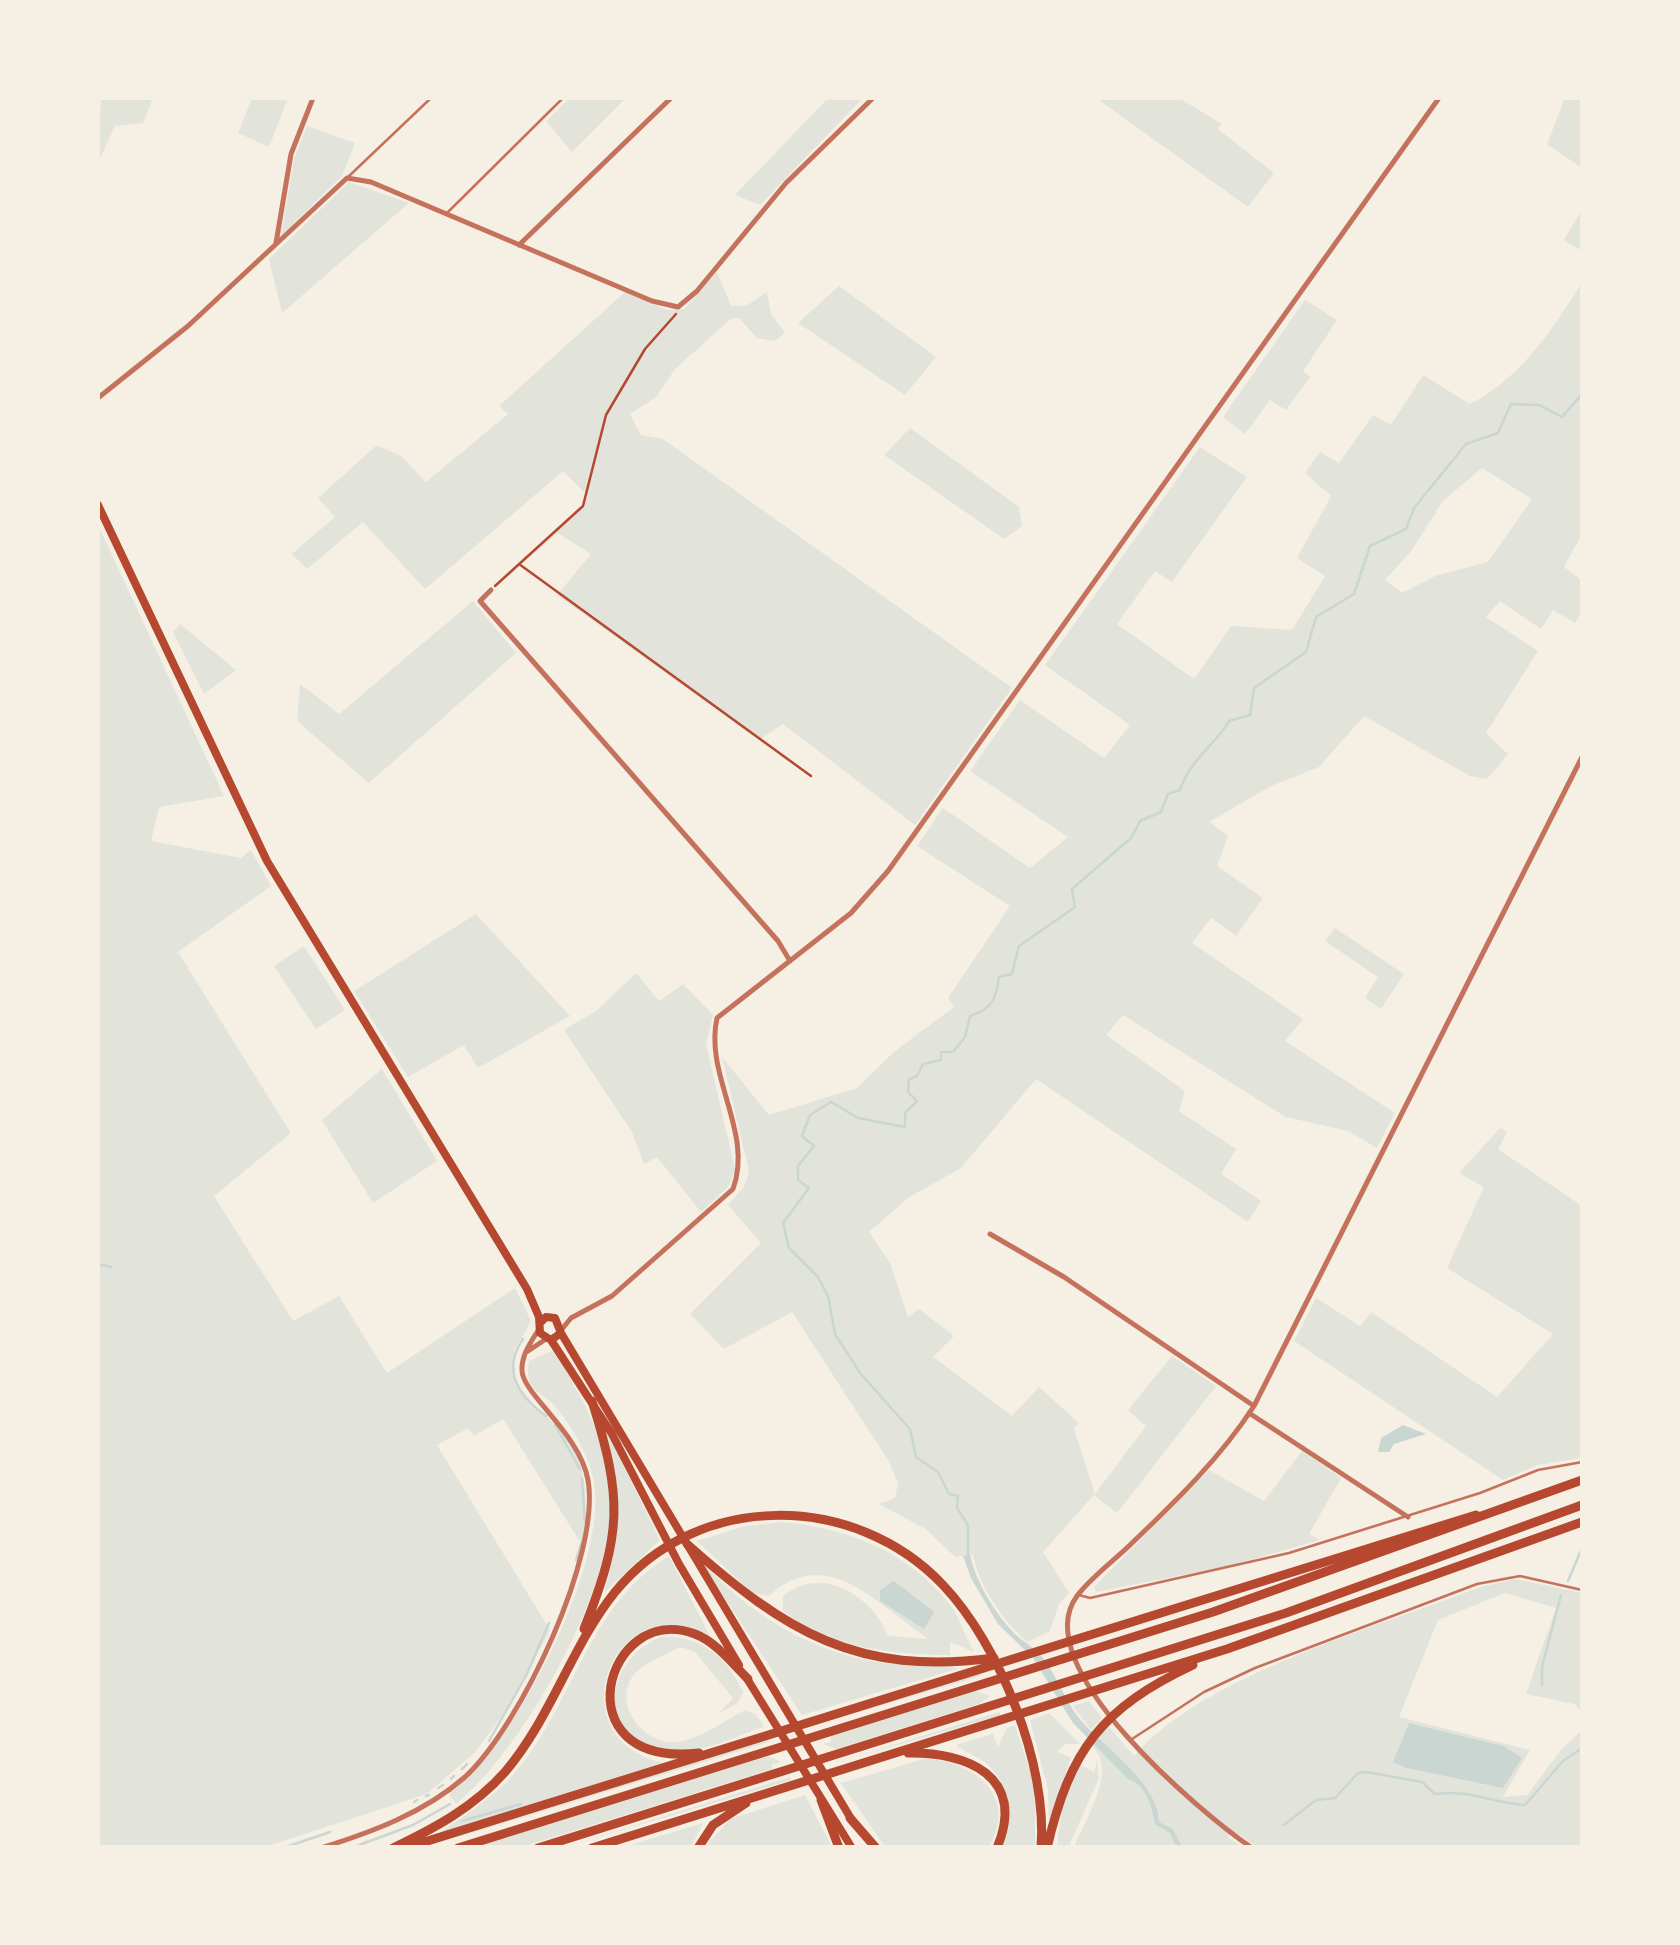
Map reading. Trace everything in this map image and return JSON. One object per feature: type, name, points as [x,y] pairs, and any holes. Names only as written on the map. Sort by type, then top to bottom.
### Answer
[{"type":"highway","points":[[571,1662],[604,1580],[614,1533],[612,1471],[592,1401]]},
{"type":"highway","points":[[458,1848],[1319,1577],[1582,1480]]},
{"type":"highway","points":[[405,1848],[810,1723],[975,1666],[1416,1531],[1522,1503]]},
{"type":"highway","points":[[538,1848],[1286,1613],[1582,1505]]},
{"type":"highway","points":[[393,1848],[454,1816],[491,1786],[526,1744],[610,1600],[649,1560],[716,1525],[769,1514],[826,1518],[884,1539],[929,1570],[972,1623],[1026,1733],[1040,1789],[1044,1848]]},
{"type":"highway","points":[[592,1848],[1228,1649],[1582,1522]]},
{"type":"highway","points":[[687,1544],[764,1610],[816,1638],[900,1660],[975,1666]]},
{"type":"highway","points":[[722,1751],[667,1756],[634,1744],[618,1726],[611,1710],[613,1673],[624,1653],[641,1639],[677,1630],[706,1640],[748,1679]]},
{"type":"highway","points":[[1044,1848],[1074,1762],[1103,1723],[1137,1694],[1228,1649]]},
{"type":"highway","points":[[896,1753],[946,1753],[982,1768],[1002,1803],[1003,1826],[997,1848]]},
{"type":"highway","points":[[698,1848],[713,1825],[760,1795]]},
{"type":"highway","points":[[821,1800],[839,1848]]},
{"type":"highway","points":[[850,1818],[876,1848]]},
{"type":"main road","points":[[98,504],[267,861],[527,1289],[553,1317],[868,1848]]},
{"type":"main road","points":[[527,1289],[539,1323],[592,1401],[688,1581],[852,1848]]},
{"type":"main road","points":[[539,1323],[553,1317]]},
{"type":"main road","points":[[548,1339],[561,1331]]},
{"type":"street","points":[[276,246],[291,154],[314,98]]},
{"type":"street","points":[[519,245],[671,98]]},
{"type":"street","points":[[98,398],[188,326],[347,178],[371,182],[648,300],[678,307],[697,291],[786,183],[873,98]]},
{"type":"street","points":[[561,1331],[579,1313],[612,1296],[734,1189],[740,1169],[711,1045],[718,1018],[851,913],[887,872],[1438,98]]},
{"type":"street","points":[[491,590],[480,602],[778,941],[790,961]]},
{"type":"street","points":[[1252,1848],[1192,1804],[1130,1740],[1067,1645],[1065,1626],[1070,1608],[1078,1594],[1180,1497],[1254,1406],[1582,757]]},
{"type":"street","points":[[990,1234],[1064,1277],[1254,1406]]},
{"type":"street","points":[[553,1317],[579,1313]]},
{"type":"street","points":[[321,1848],[416,1811],[480,1762],[524,1693],[567,1598],[589,1534],[588,1474],[560,1420],[524,1382],[526,1353],[539,1323]]},
{"type":"street","points":[[526,1353],[548,1339]]},
{"type":"street","points":[[1249,1413],[1408,1517]]},
{"type":"lane","points":[[347,178],[431,98]]},
{"type":"lane","points":[[447,214],[562,98]]},
{"type":"lane","points":[[1078,1594],[1090,1598],[1233,1568],[1408,1517],[1538,1470],[1582,1462]]},
{"type":"lane","points":[[1130,1740],[1204,1692],[1255,1668],[1478,1584],[1520,1576],[1582,1590]]},
{"type":"path","points":[[491,590],[583,506],[606,415],[645,349],[668,328],[678,307]]},
{"type":"path","points":[[519,564],[811,776]]},
{"type":"shaded area","points":[[101,98],[153,98],[143,123],[115,126],[98,163]]},
{"type":"shaded area","points":[[252,98],[288,98],[269,147],[238,133]]},
{"type":"shaded area","points":[[570,98],[626,98],[572,152],[546,121]]},
{"type":"shaded area","points":[[828,98],[863,98],[760,205],[735,195]]},
{"type":"shaded area","points":[[1096,98],[1179,98],[1222,124],[1218,129],[1274,173],[1248,207]]},
{"type":"shaded area","points":[[1565,98],[1582,98],[1582,168],[1547,144]]},
{"type":"shaded area","points":[[307,126],[355,143],[342,176],[281,236],[294,159]]},
{"type":"shaded area","points":[[349,182],[409,203],[282,313],[269,259]]},
{"type":"shaded area","points":[[1582,209],[1582,251],[1564,240]]},
{"type":"shaded area","points":[[717,272],[731,306],[746,306],[767,292],[771,314],[785,333],[775,341],[757,338],[739,318],[731,319],[675,369],[656,397],[630,414],[641,435],[663,439],[1012,688],[915,825],[783,724],[759,740],[557,595],[591,554],[556,532],[579,511],[588,496],[563,471],[425,589],[363,522],[307,569],[292,554],[335,517],[318,498],[377,445],[401,456],[426,482],[508,414],[499,406],[625,292],[666,310],[684,309]]},
{"type":"shaded area","points":[[1582,282],[1582,534],[1564,567],[1582,580],[1582,611],[1575,623],[1553,610],[1541,629],[1500,601],[1486,617],[1538,651],[1486,733],[1508,754],[1487,779],[1470,776],[1364,716],[1319,767],[1271,786],[1209,822],[1228,836],[1217,866],[1263,898],[1236,936],[1211,918],[1192,943],[1303,1019],[1285,1041],[1395,1113],[1377,1148],[1348,1131],[1286,1117],[1123,1015],[1106,1035],[1185,1091],[1179,1111],[1236,1149],[1221,1174],[1261,1201],[1248,1222],[1036,1079],[961,1168],[908,1198],[869,1232],[890,1263],[908,1317],[919,1309],[954,1336],[933,1357],[1012,1416],[1039,1387],[1079,1423],[1074,1429],[1095,1494],[1146,1426],[1128,1410],[1172,1356],[1216,1386],[1117,1513],[1094,1495],[1043,1552],[1069,1593],[1059,1604],[1050,1631],[1027,1642],[993,1602],[973,1555],[955,1557],[926,1529],[879,1504],[895,1498],[898,1483],[888,1460],[792,1312],[724,1349],[690,1314],[761,1243],[728,1205],[744,1187],[749,1171],[722,1057],[769,1115],[857,1088],[895,1051],[954,1007],[948,998],[1010,906],[917,846],[943,808],[1030,868],[1068,837],[970,771],[1020,700],[1104,758],[1130,725],[1045,665],[1200,447],[1247,477],[1172,582],[1155,571],[1117,624],[1194,679],[1231,626],[1292,630],[1325,576],[1297,558],[1331,496],[1305,473],[1320,452],[1339,463],[1373,415],[1391,425],[1423,375],[1470,404],[1488,394],[1534,351]],"holes":[[[1482,468],[1532,499],[1488,562],[1435,576],[1402,593],[1385,580],[1412,550],[1443,501]]]},
{"type":"shaded area","points":[[839,286],[936,357],[905,395],[798,323]]},
{"type":"shaded area","points":[[1305,300],[1337,320],[1303,371],[1310,377],[1286,410],[1270,400],[1245,434],[1223,417]]},
{"type":"shaded area","points":[[910,428],[1019,507],[1022,526],[1004,539],[884,455]]},
{"type":"shaded area","points":[[98,525],[224,796],[159,807],[151,841],[241,858],[251,850],[271,886],[178,952],[291,1133],[214,1196],[293,1321],[339,1296],[387,1373],[515,1288],[531,1321],[514,1351],[516,1385],[570,1444],[585,1485],[582,1545],[503,1419],[474,1436],[468,1428],[437,1445],[550,1630],[510,1706],[474,1753],[427,1794],[265,1847],[98,1847]]},
{"type":"shaded area","points":[[473,601],[516,653],[369,783],[297,721],[300,684],[339,714]]},
{"type":"shaded area","points":[[180,624],[236,670],[204,694],[173,632]]},
{"type":"shaded area","points":[[476,914],[570,1016],[478,1068],[464,1045],[408,1077],[354,991]]},
{"type":"shaded area","points":[[1335,928],[1404,974],[1381,1009],[1365,998],[1378,977],[1325,941]]},
{"type":"shaded area","points":[[304,946],[345,1010],[316,1029],[274,966]]},
{"type":"shaded area","points":[[636,973],[659,1001],[683,984],[713,1015],[706,1044],[735,1169],[729,1186],[701,1212],[657,1157],[644,1164],[632,1132],[564,1030],[596,1011]]},
{"type":"shaded area","points":[[382,1069],[437,1161],[373,1203],[322,1120]]},
{"type":"shaded area","points":[[1500,1128],[1507,1132],[1498,1149],[1582,1206],[1582,1458],[1538,1465],[1503,1480],[1294,1341],[1316,1298],[1360,1326],[1371,1312],[1497,1397],[1553,1334],[1447,1268],[1484,1187],[1459,1173]]},
{"type":"shaded area","points":[[552,1351],[588,1411],[605,1460],[610,1511],[602,1562],[590,1599],[553,1678],[506,1751],[456,1804],[449,1794],[475,1770],[530,1692],[575,1595],[589,1547],[595,1504],[588,1461],[565,1419],[529,1378],[529,1361]]},
{"type":"shaded area","points":[[1403,1425],[1426,1434],[1394,1444],[1389,1452],[1378,1452],[1381,1438]]},
{"type":"shaded area","points":[[605,1428],[660,1540],[604,1593],[618,1510],[615,1470]]},
{"type":"shaded area","points":[[1302,1451],[1341,1478],[1309,1534],[1320,1540],[1229,1566],[1096,1592],[1094,1587],[1209,1470],[1264,1501]]},
{"type":"shaded area","points":[[782,1522],[854,1537],[897,1557],[935,1587],[951,1606],[974,1652],[950,1642],[950,1655],[884,1651],[820,1633],[783,1611],[783,1596],[813,1583],[829,1584],[858,1597],[871,1608],[888,1636],[928,1639],[870,1596],[831,1577],[811,1575],[790,1581],[769,1596],[752,1593],[697,1541],[745,1526]]},
{"type":"shaded area","points":[[970,1555],[982,1587],[1000,1617],[1044,1659],[1084,1724],[1142,1782],[1157,1809],[1159,1822],[1173,1829],[1182,1847],[1176,1847],[1170,1833],[1155,1824],[1140,1786],[1128,1779],[1073,1723],[1033,1658],[998,1624],[971,1578],[963,1556]]},
{"type":"shaded area","points":[[669,1556],[711,1638],[676,1626],[646,1630],[623,1647],[608,1671],[604,1700],[611,1727],[632,1750],[668,1764],[439,1833],[491,1796],[518,1769],[538,1742],[584,1655],[619,1600]]},
{"type":"shaded area","points":[[698,1558],[759,1613],[804,1639],[882,1663],[957,1669],[802,1715]]},
{"type":"shaded area","points":[[1515,1579],[1582,1593],[1582,1713],[1575,1704],[1526,1694],[1556,1608],[1505,1593],[1438,1620],[1399,1717],[1530,1750],[1503,1797],[1527,1795],[1561,1750],[1582,1730],[1582,1847],[1259,1848],[1233,1831],[1227,1837],[1243,1847],[1074,1848],[1101,1781],[1102,1768],[1094,1743],[1123,1771],[1098,1738],[1108,1726],[1134,1756],[1164,1727],[1202,1701],[1247,1678],[1295,1656],[1480,1587]]},
{"type":"shaded area","points":[[894,1581],[934,1612],[924,1629],[880,1601],[880,1590]]},
{"type":"shaded area","points":[[661,1637],[688,1640],[711,1651],[729,1669],[743,1693],[738,1703],[719,1713],[733,1698],[694,1651],[680,1647],[642,1667],[628,1687],[629,1710],[643,1730],[652,1737],[675,1742],[704,1733],[745,1710],[755,1714],[764,1727],[714,1745],[674,1752],[639,1742],[624,1729],[615,1696],[619,1678],[642,1648]]},
{"type":"shaded area","points":[[979,1673],[980,1676],[812,1726]]},
{"type":"shaded area","points":[[976,1691],[990,1696],[979,1704],[836,1749],[823,1744],[831,1742],[831,1736]]},
{"type":"shaded area","points":[[1089,1701],[1102,1718],[1091,1730],[1073,1706]]},
{"type":"shaded area","points":[[999,1712],[1001,1715],[835,1763]]},
{"type":"shaded area","points":[[1049,1713],[1080,1744],[1065,1744],[1057,1752],[1071,1758],[1049,1821],[1048,1790],[1030,1720]]},
{"type":"shaded area","points":[[1409,1723],[1503,1746],[1522,1758],[1503,1788],[1407,1768],[1393,1762]]},
{"type":"shaded area","points":[[1015,1725],[1035,1787],[1035,1847],[1003,1847],[1009,1815],[1002,1784],[985,1763],[956,1745],[993,1734],[998,1747],[1007,1728]]},
{"type":"shaded area","points":[[767,1740],[769,1742],[423,1848]]},
{"type":"shaded area","points":[[768,1756],[781,1762],[772,1764],[772,1769],[522,1847],[476,1847]]},
{"type":"shaded area","points":[[924,1759],[959,1766],[986,1784],[999,1811],[989,1847],[885,1847],[841,1783]]},
{"type":"shaded area","points":[[1097,1761],[1099,1778],[1069,1846],[1057,1845],[1063,1800],[1080,1765],[1094,1772]]},
{"type":"shaded area","points":[[790,1777],[791,1780],[565,1847]]},
{"type":"shaded area","points":[[805,1795],[832,1847],[705,1847],[730,1819]]},
{"type":"shaded area","points":[[703,1823],[691,1847],[624,1847]]},
{"type":"waterway","points":[[968,1556],[968,1525],[957,1508],[958,1496],[949,1494],[938,1472],[916,1457],[910,1429],[860,1373],[835,1334],[828,1296],[818,1277],[789,1248],[783,1223],[809,1188],[798,1180],[798,1166],[814,1146],[802,1136],[810,1115],[831,1102],[858,1118],[905,1127],[905,1113],[917,1101],[908,1092],[909,1079],[917,1076],[923,1064],[941,1060],[941,1052],[953,1052],[965,1037],[970,1016],[992,1003],[999,977],[1012,974],[1019,946],[1075,907],[1072,889],[1131,838],[1140,821],[1161,812],[1168,794],[1180,790],[1190,770],[1229,721],[1250,715],[1254,688],[1306,652],[1316,617],[1354,594],[1370,546],[1406,529],[1414,508],[1466,444],[1498,433],[1511,404],[1539,405],[1562,417],[1582,394]]},
{"type":"waterway","points":[[98,1264],[111,1267]]},
{"type":"waterway","points":[[523,1339],[513,1372],[521,1391],[546,1416]]},
{"type":"waterway","points":[[555,1425],[580,1469]]},
{"type":"waterway","points":[[582,1479],[585,1522]]},
{"type":"waterway","points":[[576,1560],[581,1544]]},
{"type":"waterway","points":[[1568,1581],[1582,1548]]},
{"type":"waterway","points":[[1542,1685],[1542,1667],[1561,1595]]},
{"type":"waterway","points":[[489,1741],[527,1674],[549,1623]]},
{"type":"waterway","points":[[1284,1825],[1316,1800],[1335,1798],[1358,1773],[1366,1772],[1422,1782],[1435,1794],[1459,1793],[1525,1805],[1563,1761],[1582,1748]]},
{"type":"waterway","points":[[462,1769],[467,1764]]},
{"type":"waterway","points":[[451,1779],[454,1776]]},
{"type":"waterway","points":[[438,1788],[443,1785]]},
{"type":"waterway","points":[[351,1848],[413,1825],[450,1804]]},
{"type":"waterway","points":[[462,1821],[521,1804]]},
{"type":"waterway","points":[[283,1848],[330,1832]]}]
